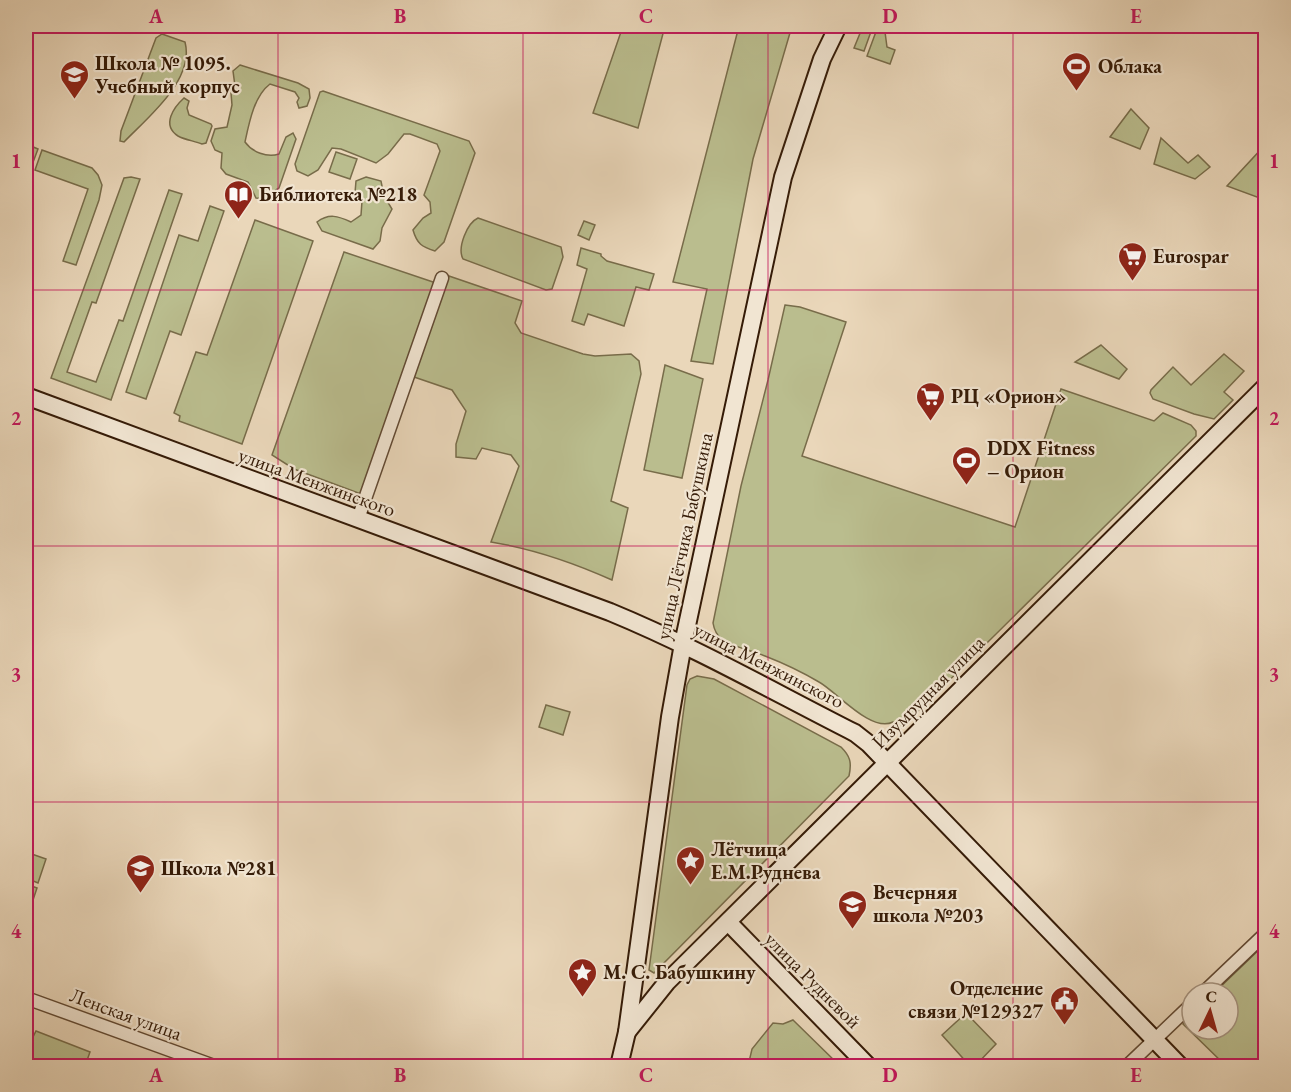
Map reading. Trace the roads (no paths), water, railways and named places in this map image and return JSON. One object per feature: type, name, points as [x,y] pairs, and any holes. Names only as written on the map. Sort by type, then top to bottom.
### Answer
[{"type":"street","name":"улица Лётчика Бабушкина","points":[[619,1066],[627,1032],[670,717],[683,644],[783,177],[822,59],[838,26]]},
{"type":"street","points":[[358,519],[442,278]]},
{"type":"street","name":"Изумрудная улица","points":[[627,1032],[667,982],[1266,386]]},
{"type":"street","name":"улица Менжинского","points":[[26,396],[602,609],[683,644],[855,733],[887,763],[1180,1066]]},
{"type":"street","name":"улица Рудневой","points":[[728,922],[868,1066]]},
{"type":"street","points":[[1216,981],[1266,933]]},
{"type":"street","name":"Ленская улица","points":[[26,998],[214,1066]]},
{"type":"street","points":[[1127,1066],[1180,1016]]},
{"type":"place","name":"Облака","points":[[1077,92]]},
{"type":"place","name":"Школа № 1095. Учебный корпус","points":[[74,100]]},
{"type":"place","name":"Библиотека №218","points":[[238,220]]},
{"type":"place","name":"Eurospar","points":[[1132,282]]},
{"type":"place","name":"РЦ «Орион»","points":[[930,422]]},
{"type":"place","name":"DDX Fitness – Орион","points":[[966,486]]},
{"type":"place","name":"Лётчица Е.М.Руднева","points":[[690,886]]},
{"type":"place","name":"Школа №281","points":[[140,894]]},
{"type":"place","name":"Вечерняя школа №203","points":[[852,930]]},
{"type":"place","name":"М. С. Бабушкину","points":[[582,998]]},
{"type":"place","name":"Отделение связи №129327","points":[[1064,1026]]}]
